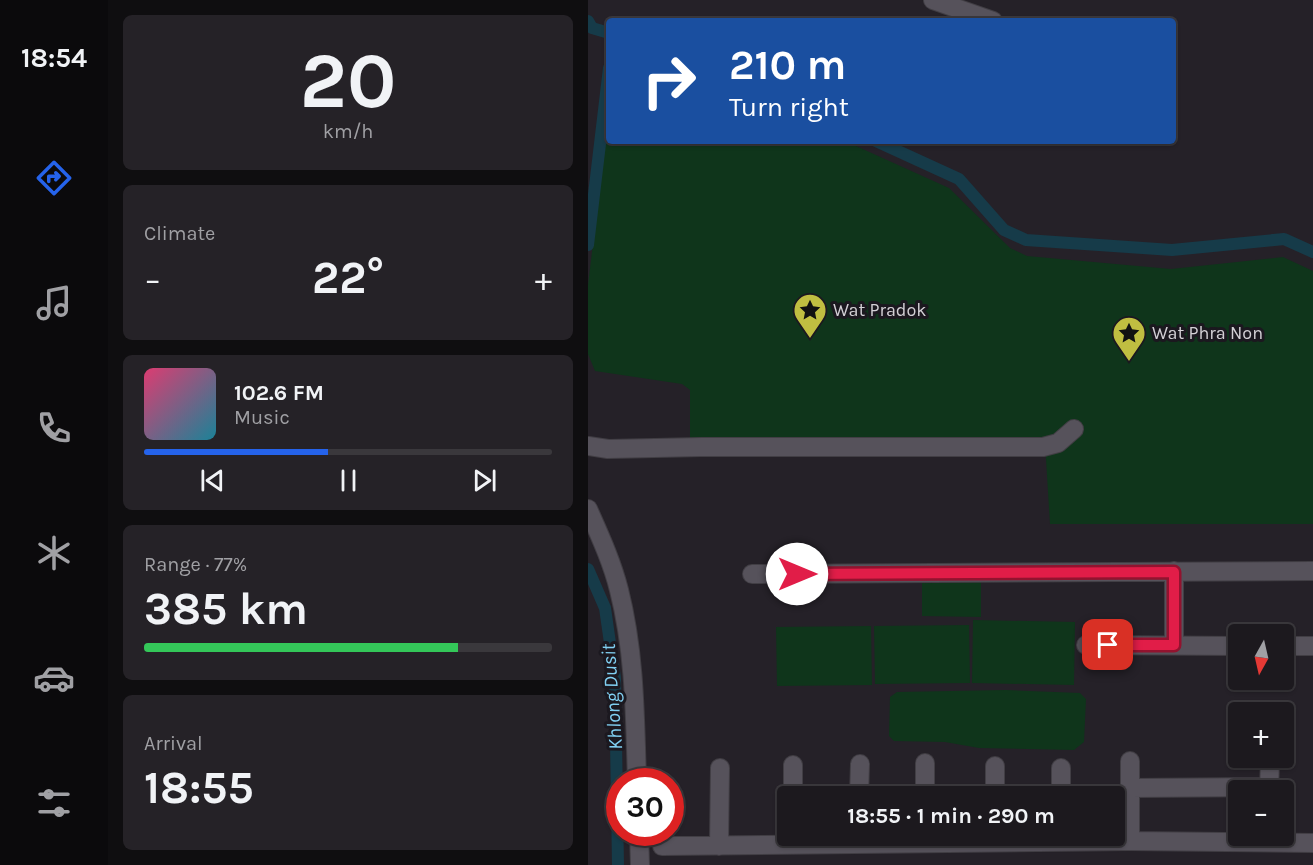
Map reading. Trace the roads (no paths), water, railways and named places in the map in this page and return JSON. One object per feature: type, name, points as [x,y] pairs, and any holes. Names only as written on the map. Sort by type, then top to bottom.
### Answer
[{"type":"street","points":[[933,0],[984,18]]},
{"type":"street","points":[[588,446],[608,449],[1043,447],[1058,443],[1074,429]]},
{"type":"street","points":[[588,509],[612,565],[629,639],[634,685],[637,768]]},
{"type":"street","points":[[752,574],[1313,571]]},
{"type":"street","points":[[1174,572],[1174,645]]},
{"type":"street","points":[[1086,645],[1228,645]]},
{"type":"street","points":[[1294,646],[1313,646]]},
{"type":"street","points":[[1130,761],[1130,841]]},
{"type":"street","points":[[925,763],[925,786]]},
{"type":"street","points":[[859,786],[860,764]]},
{"type":"street","points":[[793,765],[793,786]]},
{"type":"street","points":[[995,766],[995,786]]},
{"type":"street","points":[[719,846],[720,768]]},
{"type":"street","points":[[1060,786],[1061,768]]},
{"type":"street","points":[[1130,788],[1228,789]]},
{"type":"street","points":[[1125,841],[1228,840]]},
{"type":"street","points":[[684,846],[777,841]]},
{"type":"street","points":[[1294,841],[1313,843]]},
{"type":"street","points":[[639,846],[640,865]]},
{"type":"waterway","points":[[588,21],[592,28],[606,32]]},
{"type":"waterway","points":[[588,245],[606,93]]},
{"type":"waterway","points":[[883,144],[959,179],[1004,230],[1026,240],[1172,250],[1284,239],[1313,252]]},
{"type":"waterway","name":"Khlong Dusit","points":[[588,569],[605,608],[615,678],[618,865]]},
{"type":"place","name":"Wat Pradok","points":[[810,339]]},
{"type":"place","name":"Wat Phra Non","points":[[1129,362]]}]
